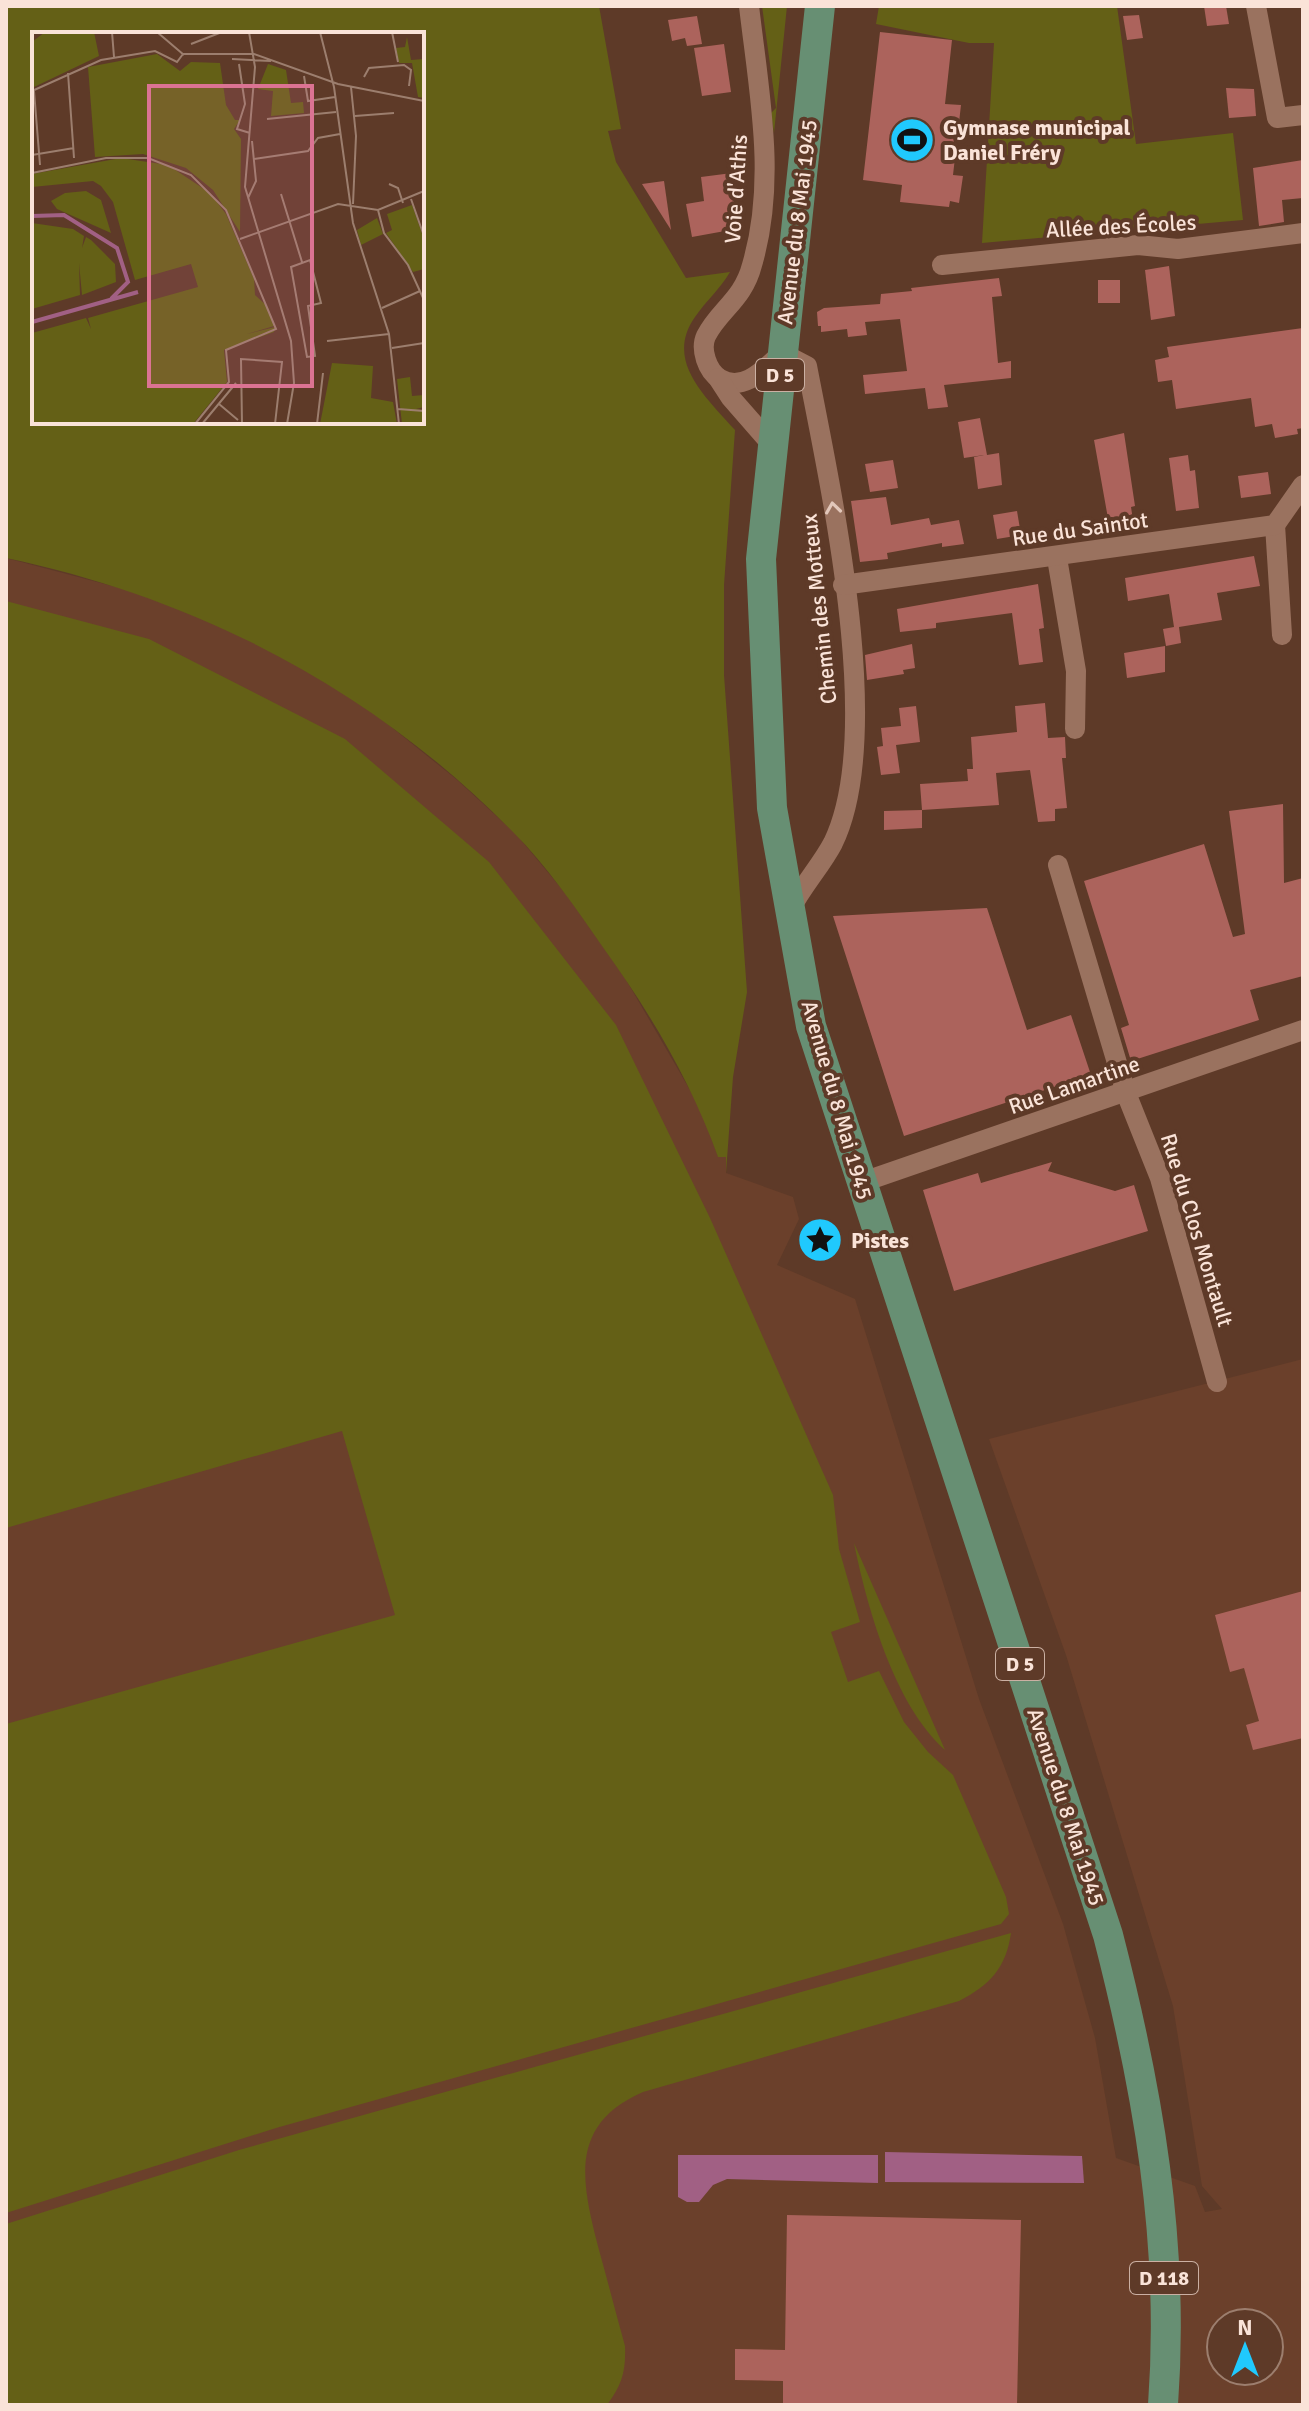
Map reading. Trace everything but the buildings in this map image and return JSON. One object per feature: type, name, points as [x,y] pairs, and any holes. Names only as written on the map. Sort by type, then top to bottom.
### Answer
[{"type":"main road","name":"Avenue du 8 Mai 1945","points":[[822,8],[761,559],[772,808],[811,1026],[1108,1935],[1137,2048],[1155,2151]]},
{"type":"main road","name":"D 118","points":[[1155,2151],[1166,2317],[1163,2405]]},
{"type":"street","name":"Voie d'Athis","points":[[718,378],[706,357],[706,335],[731,307],[749,278],[759,241],[767,145],[749,6]]},
{"type":"street","points":[[1256,6],[1277,118],[1303,115]]},
{"type":"street","name":"Allée des Écoles","points":[[942,265],[1138,245],[1178,249],[1303,233]]},
{"type":"street","points":[[718,378],[733,384],[747,381],[782,353]]},
{"type":"street","name":"Chemin des Motteux","points":[[782,353],[807,366],[830,486],[852,651],[855,764],[833,842],[790,910]]},
{"type":"street","points":[[718,378],[731,398],[772,445]]},
{"type":"street","points":[[1282,635],[1275,525],[1303,485]]},
{"type":"street","name":"Rue du Saintot","points":[[843,585],[1057,558],[1275,525]]},
{"type":"street","points":[[1057,558],[1076,671],[1075,729]]},
{"type":"street","name":"Rue du Clos Montault","points":[[1058,865],[1126,1093],[1160,1178],[1217,1382]]},
{"type":"street","name":"Rue Lamartine","points":[[860,1183],[1303,1030]]},
{"type":"shaded area","points":[[6,6],[599,6],[621,129],[608,131],[616,162],[686,278],[730,272],[695,317],[684,349],[692,378],[735,430],[724,585],[724,675],[747,992],[733,1077],[726,1173],[726,1157],[718,1157],[682,1074],[619,971],[537,859],[459,781],[402,735],[343,694],[280,657],[215,625],[148,598],[6,558]]},
{"type":"shaded area","points":[[762,6],[787,6],[774,133],[771,113],[776,108]]},
{"type":"shaded area","points":[[879,6],[1117,6],[1136,144],[1233,133],[1243,220],[982,243],[994,43],[969,43],[876,24]]},
{"type":"shaded area","points":[[6,558],[135,592],[223,627],[297,663],[375,714],[456,779],[515,833],[566,894],[625,978],[701,1109],[718,1156],[726,1156],[726,1173],[793,1197],[799,1219],[777,1265],[855,1299],[979,1699],[1063,1924],[1095,2038],[1116,2158],[1195,2186],[1205,2212],[1222,2209],[1202,2186],[1173,2006],[1066,1655],[989,1439],[1303,1359],[1303,2405],[6,2405]]},
{"type":"shaded area","points":[[6,601],[149,639],[345,739],[489,862],[616,1025],[710,1218],[833,1495],[839,1549],[860,1622],[831,1632],[848,1682],[879,1671],[904,1722],[928,1752],[953,1775],[1006,1897],[1009,1914],[1001,1924],[276,2128],[6,2213],[6,1724],[395,1615],[342,1431],[6,1528]]},
{"type":"shaded area","points":[[854,1543],[945,1750],[927,1731],[897,1682],[875,1625]]},
{"type":"shaded area","points":[[1011,1933],[1005,1956],[995,1974],[980,1989],[959,2001],[643,2092],[619,2106],[602,2121],[591,2139],[585,2180],[593,2226],[625,2346],[622,2377],[607,2405],[6,2405],[6,2224],[239,2150]]},
{"type":"shaded area","points":[[885,2152],[1082,2156],[1084,2183],[885,2182]]},
{"type":"shaded area","points":[[678,2155],[878,2155],[878,2183],[727,2179],[713,2185],[699,2202],[687,2202],[678,2197]]},
{"type":"place","name":"Gymnase municipal Daniel Fréry","points":[[912,140]]},
{"type":"place","name":"Pistes","points":[[820,1240]]}]
